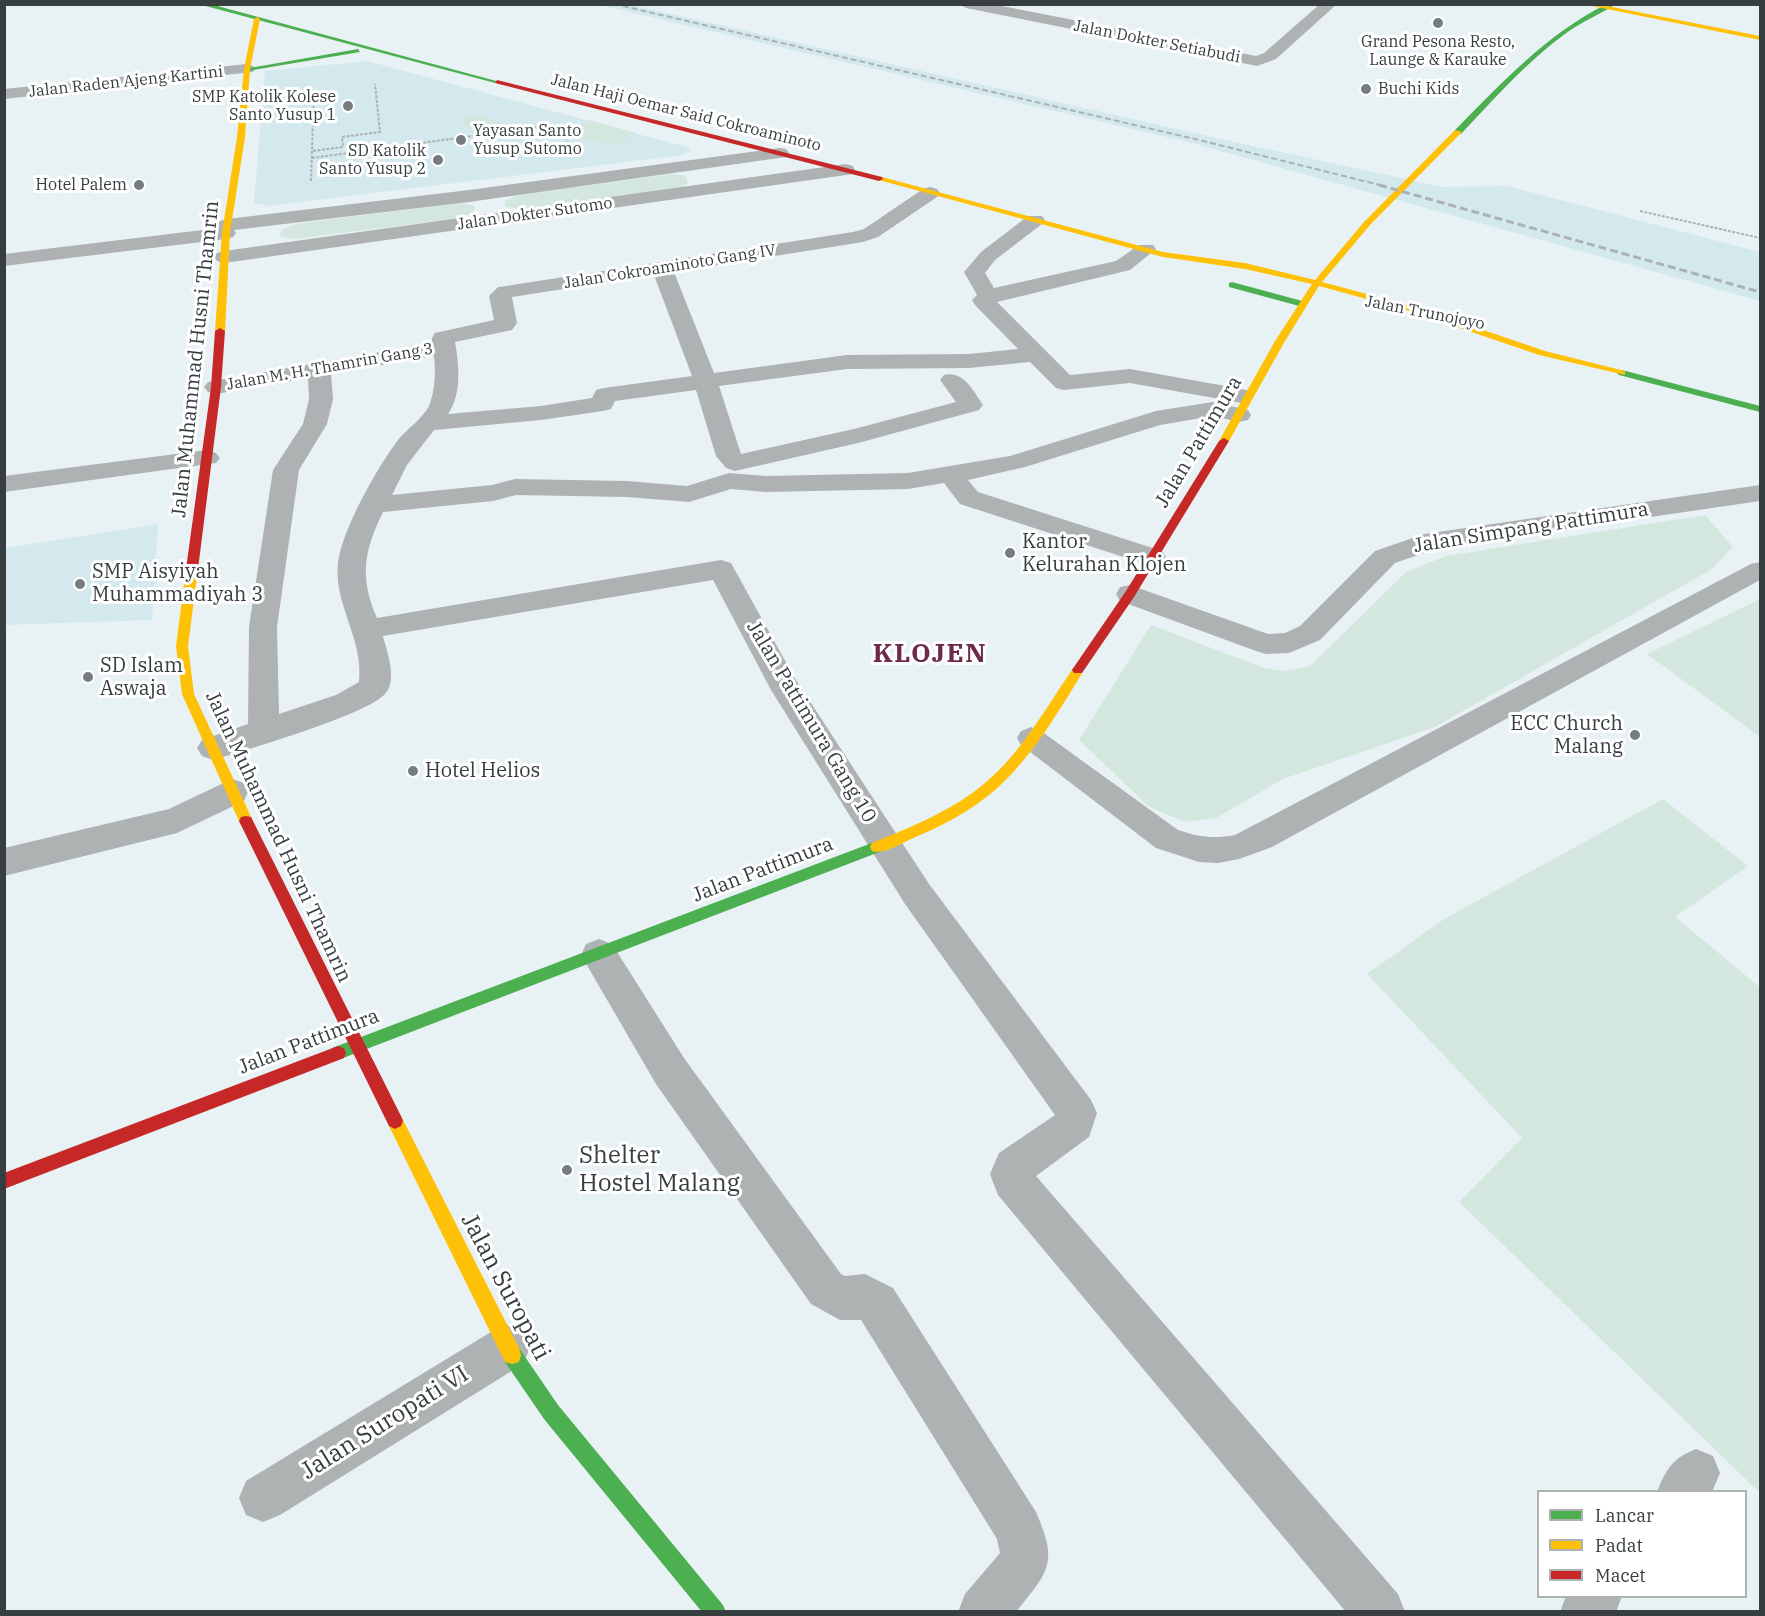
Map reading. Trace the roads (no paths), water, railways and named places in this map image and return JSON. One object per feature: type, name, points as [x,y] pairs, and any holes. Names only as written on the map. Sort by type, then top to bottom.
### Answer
[{"type":"main road","name":"Jalan Haji Oemar Said Cokroaminoto","points":[[201,4],[368,50],[780,153],[1154,251],[1245,266],[1317,284]]},
{"type":"main road","points":[[1585,4],[1608,6],[1761,38]]},
{"type":"main road","points":[[1643,4],[1761,27]]},
{"type":"main road","points":[[1317,284],[1390,199],[1553,38],[1587,15],[1608,6]]},
{"type":"main road","name":"Jalan Muhammad Husni Thamrin","points":[[257,19],[247,69],[241,137],[226,229],[216,387],[182,646],[188,694],[232,792],[356,1045]]},
{"type":"main road","points":[[247,69],[368,50]]},
{"type":"main road","name":"Jalan Haji Oemar Said Cokroaminoto","points":[[1154,251],[1217,279],[1308,305]]},
{"type":"main road","name":"Jalan Pattimura","points":[[4,1181],[356,1045],[599,955],[902,837],[966,804],[1002,775],[1031,738],[1130,594],[1308,305],[1317,284]]},
{"type":"main road","name":"Jalan Trunojoyo","points":[[1317,284],[1413,309],[1542,353]]},
{"type":"main road","name":"Jalan Trunojoyo","points":[[1442,334],[1542,353],[1761,410]]},
{"type":"main road","name":"Jalan Suropati","points":[[356,1045],[507,1348],[551,1412],[716,1611]]},
{"type":"street","name":"Jalan Dokter Setiabudi","points":[[966,4],[1257,61],[1270,56],[1330,4]]},
{"type":"street","name":"Jalan Raden Ajeng Kartini","points":[[4,94],[247,69]]},
{"type":"street","name":"Jalan Dokter Sutomo","points":[[4,260],[780,153]]},
{"type":"street","name":"Jalan Dokter Sutomo","points":[[224,257],[846,170]]},
{"type":"street","name":"Jalan Cokroaminoto Gang IV","points":[[444,348],[443,339],[446,337],[504,325],[506,323],[501,294],[856,238],[870,233],[930,193]]},
{"type":"street","points":[[988,297],[974,272],[988,256],[1035,220]]},
{"type":"street","points":[[1154,251],[1123,266],[983,300],[1064,383],[1130,375],[1244,406]]},
{"type":"street","points":[[662,268],[705,380],[729,456],[735,463],[858,436],[971,405],[952,380]]},
{"type":"street","points":[[213,748],[347,703],[374,687],[376,665],[367,629],[353,595],[352,562],[360,532],[373,505],[408,444],[440,408],[448,372],[444,348]]},
{"type":"street","name":"Jalan M. H. Thamrin Gang 3","points":[[216,387],[444,348]]},
{"type":"street","points":[[429,423],[541,413],[603,404],[604,395],[847,362],[969,361],[1038,354]]},
{"type":"street","points":[[264,731],[263,627],[270,574],[286,470],[315,424],[321,399],[319,371]]},
{"type":"street","points":[[373,505],[493,493],[515,487],[627,489],[689,494],[729,481],[765,484],[908,481],[1016,462],[1156,417],[1244,406]]},
{"type":"street","points":[[4,484],[207,458]]},
{"type":"street","points":[[951,475],[969,498],[1152,557]]},
{"type":"street","name":"Jalan Simpang Pattimura","points":[[1130,594],[1266,644],[1289,643],[1310,633],[1386,557],[1404,549],[1434,540],[1761,493]]},
{"type":"street","name":"Jalan Pattimura Gang 10","points":[[367,629],[721,569],[782,682],[917,894],[1077,1113],[1075,1124],[1014,1167],[1011,1174],[1013,1181],[1380,1611]]},
{"type":"street","points":[[4,862],[177,820],[232,792]]},
{"type":"street","points":[[599,955],[670,1071],[826,1289],[840,1298],[865,1296],[877,1304],[1019,1529],[1026,1551],[1024,1563],[983,1611]]},
{"type":"street","name":"Jalan Suropati VI","points":[[263,1498],[507,1348]]},
{"type":"street","points":[[1585,1611],[1595,1598]]},
{"type":"lane","points":[[1031,738],[1167,839],[1199,850],[1218,851],[1239,847],[1261,838],[1761,570]]},
{"type":"railway","points":[[614,4],[1195,139],[1384,186]]},
{"type":"railway","points":[[1379,185],[1760,292]]},
{"type":"place","name":"Grand Pesona Resto, Launge & Karauke","points":[[1438,23]]},
{"type":"place","name":"Buchi Kids","points":[[1366,89]]},
{"type":"place","name":"SMP Katolik Kolese Santo Yusup 1","points":[[348,106]]},
{"type":"place","name":"Yayasan Santo Yusup Sutomo","points":[[461,140]]},
{"type":"place","name":"SD Katolik Santo Yusup 2","points":[[438,160]]},
{"type":"place","name":"Hotel Palem","points":[[139,185]]},
{"type":"place","name":"Kantor Kelurahan Klojen","points":[[1010,553]]},
{"type":"place","name":"SMP Aisyiyah Muhammadiyah 3","points":[[80,584]]},
{"type":"place","name":"SD Islam Aswaja","points":[[88,677]]},
{"type":"place","name":"ECC Church Malang","points":[[1635,735]]},
{"type":"place","name":"Hotel Helios","points":[[413,771]]},
{"type":"place","name":"Shelter Hostel Malang","points":[[567,1170]]},
{"type":"district","name":"KLOJEN","points":[[930,654]]}]
